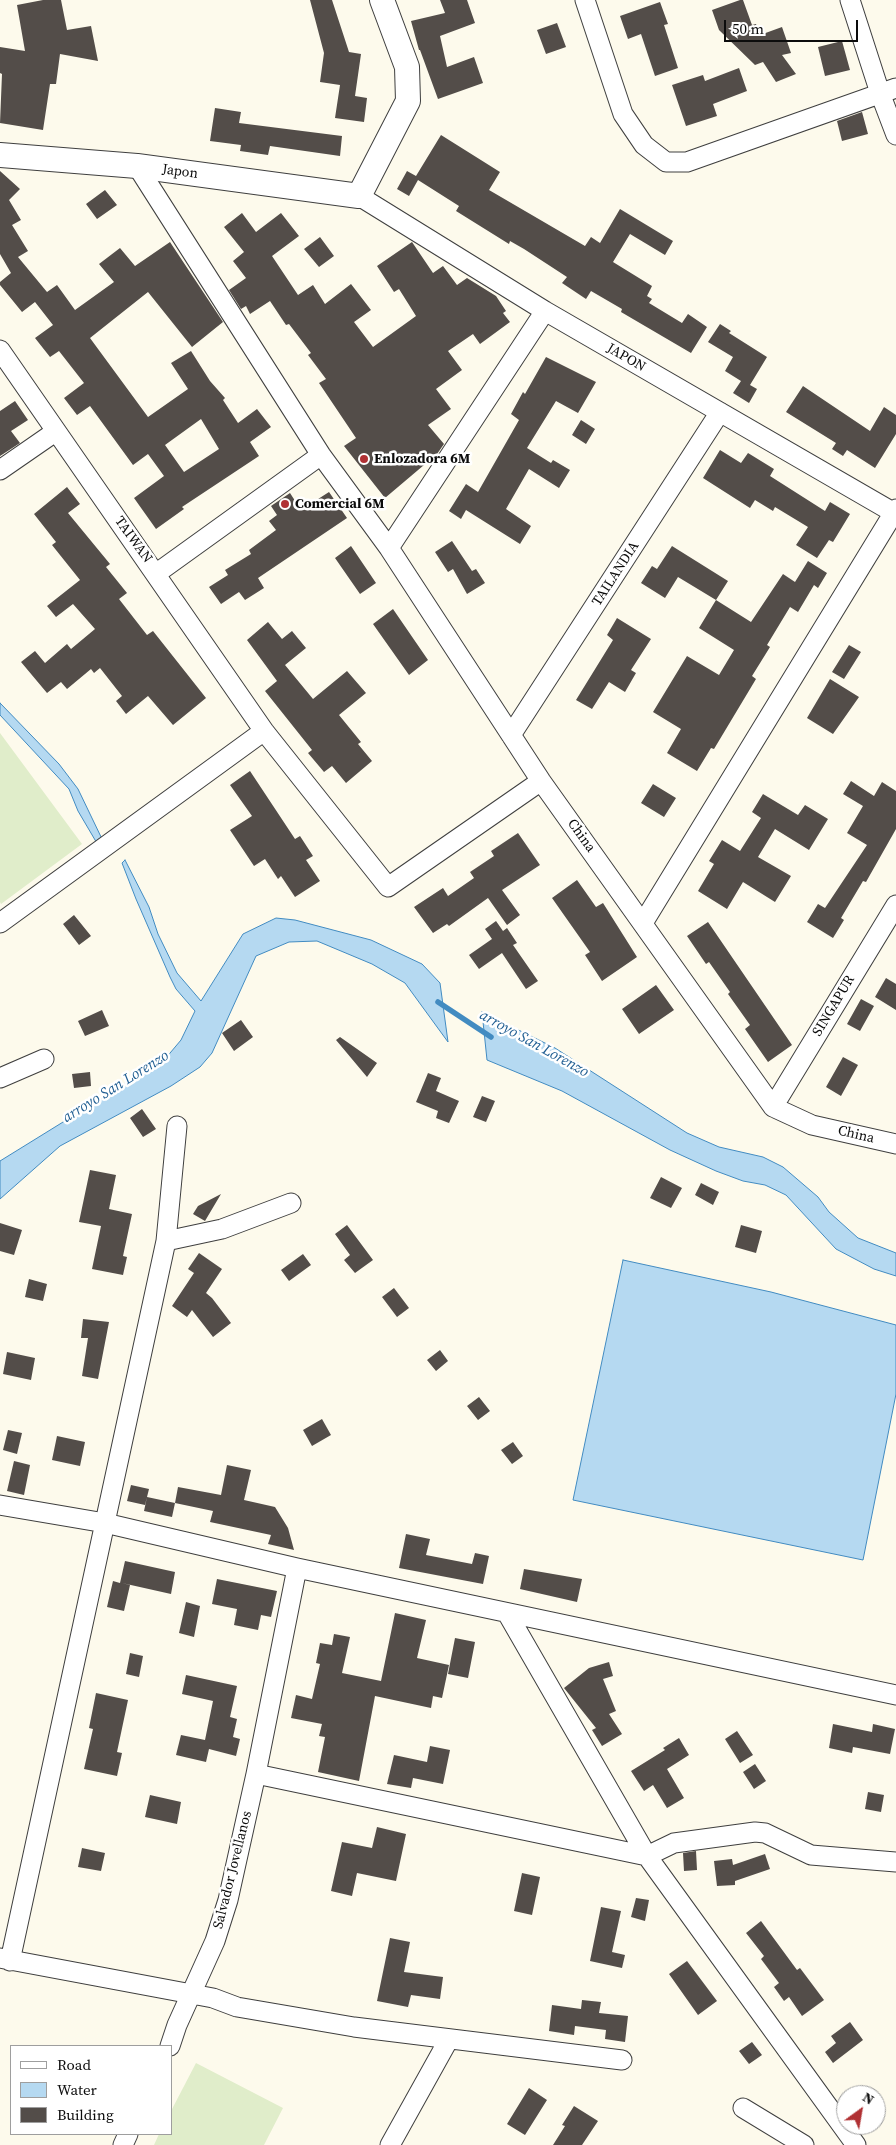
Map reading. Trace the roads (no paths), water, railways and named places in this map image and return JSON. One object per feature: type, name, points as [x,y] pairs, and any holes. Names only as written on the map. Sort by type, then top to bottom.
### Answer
[{"type":"street","points":[[359,196],[408,101],[407,67],[382,0]]},
{"type":"street","points":[[585,0],[623,114],[644,146],[666,162],[687,162],[888,91]]},
{"type":"street","points":[[850,0],[888,91],[896,135]]},
{"type":"street","name":"Japon","points":[[0,155],[137,166],[359,196]]},
{"type":"street","name":"China","points":[[137,166],[321,455],[389,548],[541,781],[772,1107],[812,1125],[896,1144]]},
{"type":"street","name":"JAPON","points":[[359,196],[545,311],[895,512]]},
{"type":"street","points":[[389,548],[545,311]]},
{"type":"street","name":"TAIWAN","points":[[0,350],[55,432],[157,573],[264,731],[388,887],[541,781]]},
{"type":"street","name":"TAILANDIA","points":[[511,735],[720,412]]},
{"type":"street","points":[[0,470],[55,432]]},
{"type":"street","points":[[157,573],[321,455]]},
{"type":"street","points":[[643,923],[895,512]]},
{"type":"street","points":[[0,923],[264,731]]},
{"type":"street","name":"SINGAPUR","points":[[772,1107],[896,904]]},
{"type":"street","points":[[0,1078],[44,1059]]},
{"type":"street","points":[[177,1126],[166,1241],[105,1523],[5,1959],[223,2000],[237,2007],[354,2027],[622,2060]]},
{"type":"street","points":[[166,1241],[222,1229],[291,1203]]},
{"type":"street","points":[[0,1504],[105,1523],[297,1568],[896,1695]]},
{"type":"street","name":"Salvador Jovellanos","points":[[170,2045],[215,1942],[228,1900],[256,1774],[297,1568]]},
{"type":"street","points":[[506,1613],[647,1856],[856,2145]]},
{"type":"street","points":[[256,1774],[647,1856],[674,1843],[755,1832],[765,1833],[811,1855],[896,1862]]},
{"type":"street","points":[[390,2145],[449,2039]]},
{"type":"street","points":[[743,2108],[804,2145]]},
{"type":"water","points":[[0,703],[59,764],[78,789],[103,841],[98,845],[78,811],[69,789],[0,715]]},
{"type":"water","points":[[125,860],[149,907],[158,934],[177,973],[201,1001],[243,934],[276,918],[295,920],[371,940],[422,964],[440,983],[448,1042],[405,983],[372,964],[317,941],[289,942],[256,956],[212,1053],[200,1067],[171,1086],[60,1146],[0,1199],[0,1161],[165,1059],[181,1040],[195,1011],[176,989],[170,977],[122,863]]},
{"type":"water","points":[[482,1012],[555,1048],[687,1133],[719,1147],[763,1157],[783,1167],[818,1197],[829,1212],[858,1238],[896,1253],[896,1276],[874,1269],[836,1249],[786,1195],[765,1185],[743,1181],[716,1171],[670,1150],[562,1091],[487,1060]]},
{"type":"water","points":[[623,1260],[771,1292],[896,1325],[896,1394],[863,1560],[573,1500]]},
{"type":"waterway","name":"arroyo San Lorenzo","points":[[438,1002],[491,1037]]},
{"type":"place","name":"Enlozadora 6M","points":[[364,459]]},
{"type":"place","name":"Comercial 6M","points":[[285,504]]}]
